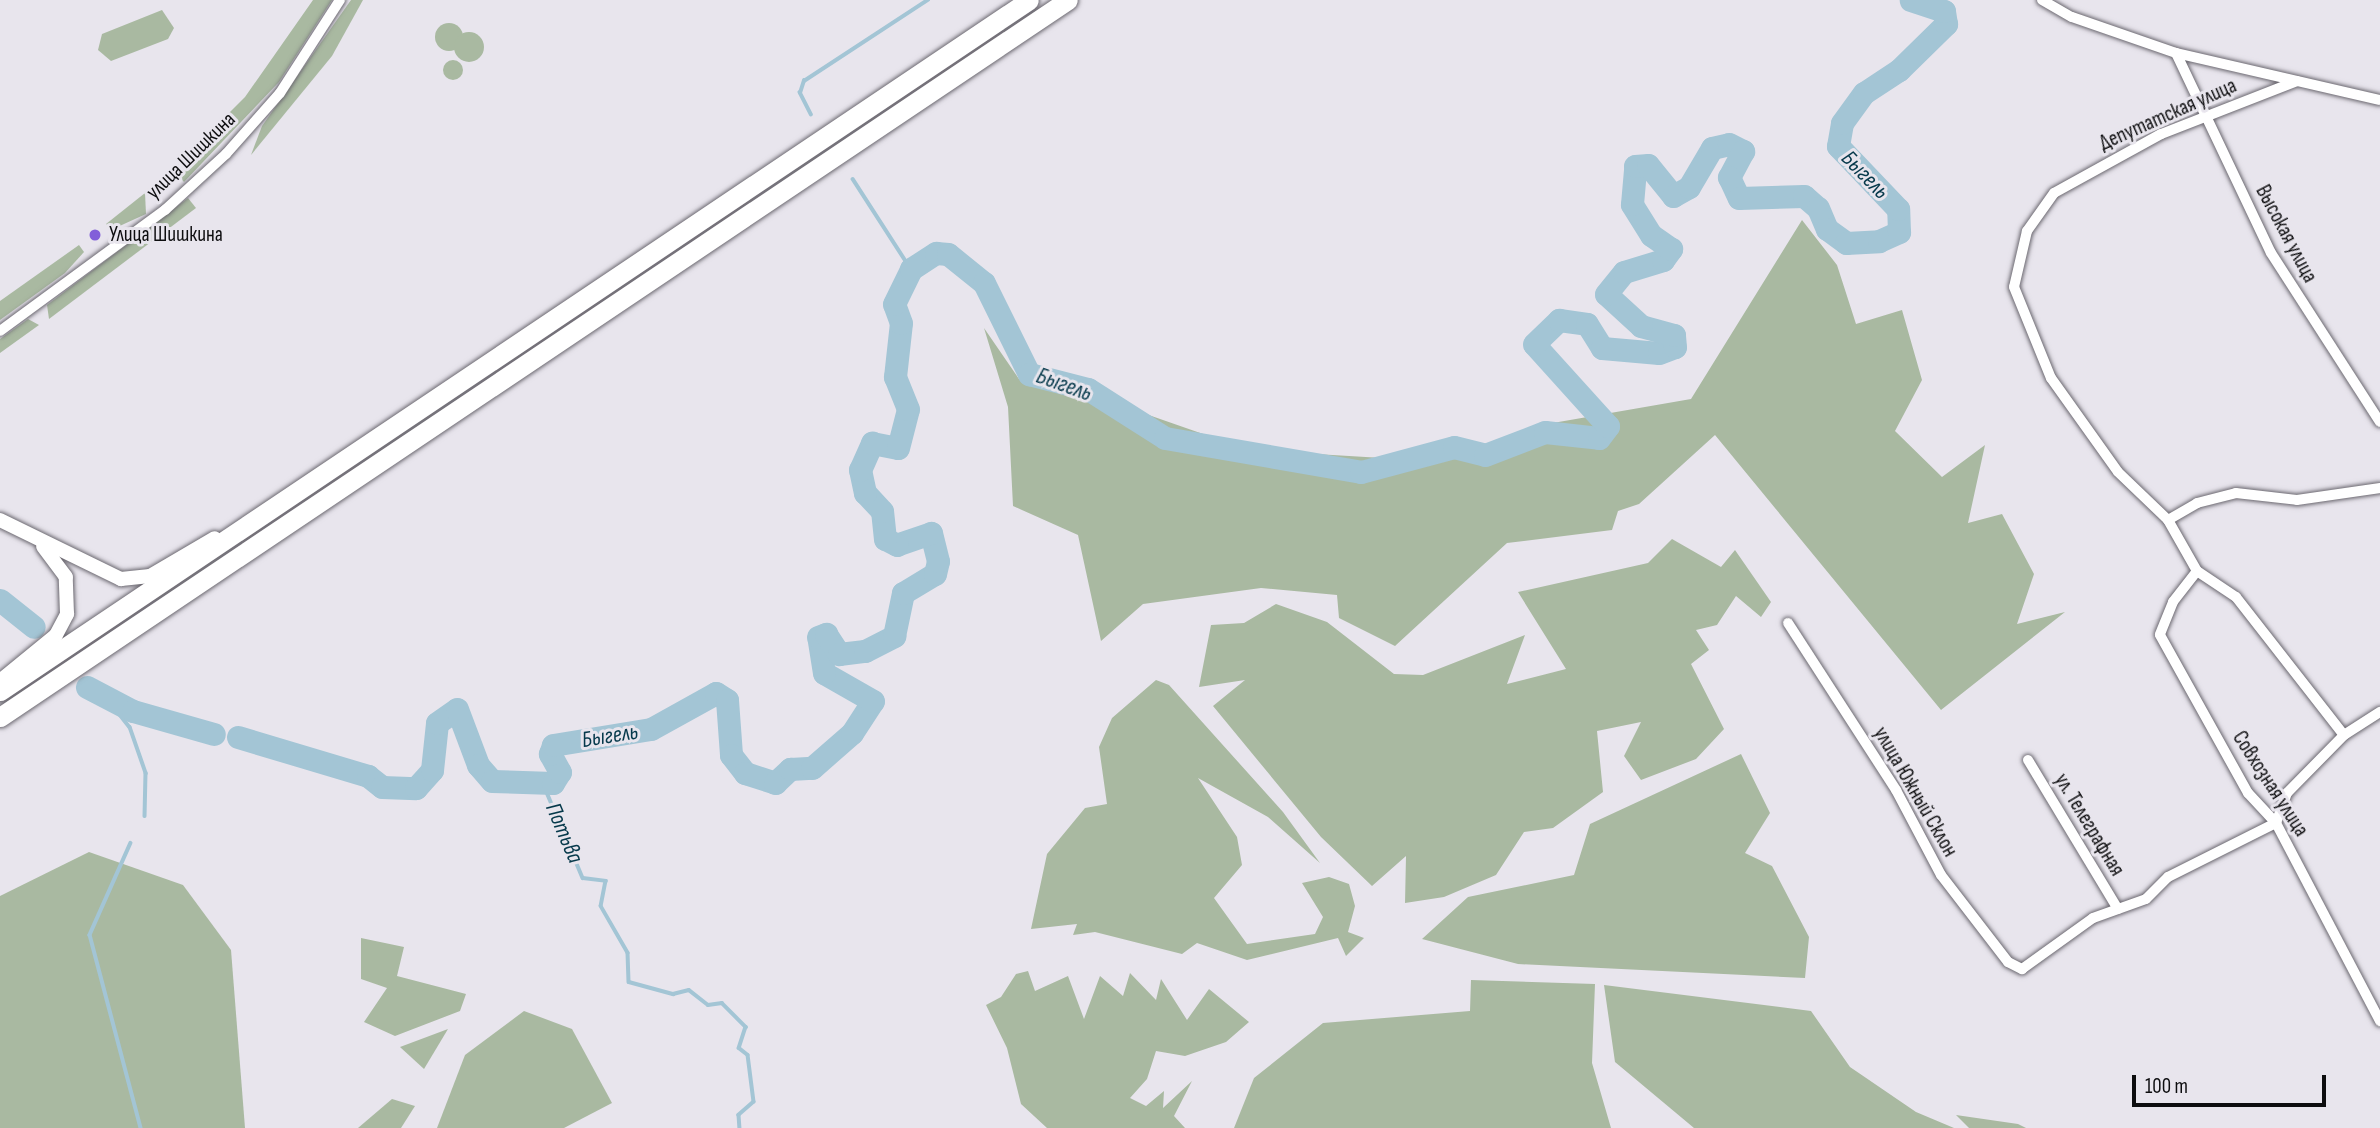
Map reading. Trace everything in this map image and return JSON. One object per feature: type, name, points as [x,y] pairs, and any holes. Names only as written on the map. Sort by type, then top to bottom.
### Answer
[{"type":"highway","points":[[0,691],[1028,0]]},
{"type":"highway","points":[[0,717],[1068,0]]},
{"type":"street","name":"улица Шишкина","points":[[0,331],[165,210],[226,154],[279,93],[340,0]]},
{"type":"street","points":[[2042,0],[2071,17],[2176,53],[2380,100]]},
{"type":"street","name":"Высокая улица","points":[[2176,53],[2271,253],[2380,422]]},
{"type":"street","name":"Депутатская улица","points":[[2297,80],[2207,118],[2161,134],[2054,193],[2027,231],[2014,287],[2051,378],[2118,472],[2168,520],[2197,571],[2236,597],[2344,735]]},
{"type":"street","points":[[2168,520],[2197,503],[2236,493],[2297,500],[2380,488]]},
{"type":"street","points":[[0,520],[99,572],[134,580],[246,525]]},
{"type":"street","points":[[0,681],[56,635],[67,614],[66,578],[29,534]]},
{"type":"street","name":"Совхозная улица","points":[[2197,571],[2173,602],[2160,635],[2248,793],[2276,822],[2380,1020]]},
{"type":"street","name":"улица Южный Склон","points":[[1788,622],[1896,790],[1941,875],[2008,962],[2022,969],[2093,918],[2118,909]]},
{"type":"street","points":[[2118,909],[2276,822],[2287,793],[2344,735],[2380,712]]},
{"type":"street","name":"ул. Телеграфная","points":[[2028,760],[2118,909]]},
{"type":"green space","points":[[313,0],[332,0],[279,82],[184,182],[173,169],[245,97]]},
{"type":"green space","points":[[351,0],[363,0],[332,56],[251,155],[262,126]]},
{"type":"green space","points":[[162,10],[174,28],[168,39],[111,61],[98,50],[102,34]]},
{"type":"green space","points":[[449,23],[459,27],[463,37],[459,47],[449,51],[439,47],[435,37],[439,27]]},
{"type":"green space","points":[[469,32],[480,36],[484,47],[480,58],[469,62],[458,58],[454,47],[458,36]]},
{"type":"green space","points":[[453,60],[460,63],[463,70],[460,77],[453,80],[446,77],[443,70],[446,63]]},
{"type":"green space","points":[[145,193],[146,214],[113,229],[106,224]]},
{"type":"green space","points":[[188,198],[196,208],[49,319],[47,305]]},
{"type":"green space","points":[[1802,220],[1837,265],[1856,324],[1902,310],[1922,380],[1895,431],[1942,477],[1985,445],[1968,523],[2002,514],[2034,574],[2017,624],[2065,612],[1941,710],[1715,435],[1639,504],[1618,511],[1612,530],[1507,543],[1395,646],[1339,618],[1337,595],[1261,588],[1143,604],[1101,641],[1078,535],[1013,506],[1008,407],[984,328],[1019,379],[1077,390],[1249,450],[1399,459],[1497,447],[1547,424],[1691,399]]},
{"type":"green space","points":[[79,245],[84,252],[65,273],[0,320],[0,301]]},
{"type":"green space","points":[[28,319],[39,325],[0,353],[0,339]]},
{"type":"green space","points":[[1672,539],[1721,567],[1735,550],[1771,602],[1761,617],[1736,596],[1717,625],[1696,630],[1709,650],[1691,664],[1724,729],[1696,759],[1641,780],[1624,756],[1641,722],[1597,731],[1603,792],[1553,828],[1524,832],[1496,875],[1444,897],[1405,903],[1406,856],[1372,886],[1321,837],[1213,706],[1245,680],[1199,687],[1211,625],[1244,623],[1276,604],[1327,622],[1394,674],[1423,675],[1525,635],[1507,684],[1566,669],[1518,592],[1648,563]]},
{"type":"green space","points":[[1156,680],[1169,685],[1283,812],[1320,863],[1268,817],[1198,778],[1237,837],[1242,865],[1214,898],[1247,944],[1315,934],[1323,917],[1302,883],[1329,877],[1349,884],[1355,906],[1348,932],[1364,938],[1346,956],[1338,938],[1247,960],[1197,943],[1182,954],[1095,932],[1073,935],[1077,924],[1031,929],[1047,854],[1085,808],[1107,804],[1099,747],[1112,718]]},
{"type":"green space","points":[[1741,754],[1770,813],[1745,853],[1772,866],[1809,937],[1805,978],[1518,964],[1422,939],[1468,897],[1574,875],[1590,824]]},
{"type":"green space","points":[[89,852],[183,885],[231,950],[245,1128],[0,1128],[0,896]]},
{"type":"green space","points":[[361,938],[404,947],[397,976],[466,994],[460,1011],[395,1036],[364,1022],[387,988],[361,979]]},
{"type":"green space","points":[[1028,971],[1035,991],[1068,976],[1084,1019],[1100,976],[1123,996],[1130,973],[1156,1000],[1161,979],[1187,1020],[1209,989],[1249,1022],[1226,1042],[1185,1056],[1156,1051],[1147,1079],[1130,1098],[1146,1106],[1164,1091],[1163,1108],[1192,1081],[1174,1116],[1185,1128],[1047,1128],[1021,1104],[1007,1048],[986,1005],[1001,997],[1016,974]]},
{"type":"green space","points":[[1471,980],[1595,984],[1592,1063],[1611,1128],[1234,1128],[1254,1078],[1323,1023],[1470,1011]]},
{"type":"green space","points":[[1604,985],[1811,1011],[1850,1067],[1916,1112],[1954,1128],[1694,1128],[1615,1062]]},
{"type":"green space","points":[[524,1011],[572,1029],[612,1103],[564,1128],[437,1128],[465,1055]]},
{"type":"green space","points":[[448,1029],[424,1069],[400,1047]]},
{"type":"green space","points":[[392,1099],[415,1106],[401,1128],[358,1128]]},
{"type":"green space","points":[[1956,1115],[2018,1124],[2026,1128],[1969,1128]]},
{"type":"waterway","points":[[811,115],[800,93],[804,81],[928,0]]},
{"type":"waterway","name":"Быгель","points":[[238,737],[368,776],[382,787],[416,788],[432,770],[437,723],[457,709],[478,765],[492,781],[553,783],[560,772],[550,754],[553,745],[651,729],[716,693],[727,700],[731,755],[745,773],[775,783],[790,769],[812,768],[852,733],[873,701],[824,673],[818,637],[826,634],[839,654],[865,651],[894,636],[903,593],[935,574],[938,561],[931,533],[897,545],[885,539],[882,511],[865,493],[860,470],[872,443],[898,448],[908,409],[895,377],[901,323],[894,304],[911,269],[936,253],[948,254],[984,283],[1029,374],[1088,389],[1165,438],[1361,472],[1454,447],[1485,455],[1545,432],[1599,438],[1608,426],[1534,344],[1559,320],[1587,324],[1602,348],[1659,353],[1675,347],[1674,335],[1641,326],[1606,294],[1624,272],[1663,260],[1671,249],[1651,235],[1632,204],[1635,166],[1648,165],[1673,196],[1689,187],[1712,148],[1729,144],[1743,151],[1729,177],[1739,198],[1804,196],[1818,208],[1827,229],[1846,243],[1879,241],[1899,232],[1898,209],[1838,146],[1842,123],[1864,93],[1899,70],[1946,24],[1944,11],[1911,0]]},
{"type":"waterway","points":[[853,179],[911,269]]},
{"type":"waterway","name":"Быгель","points":[[0,600],[34,627]]},
{"type":"waterway","name":"Быгель","points":[[87,687],[133,711],[214,734]]},
{"type":"waterway","points":[[107,698],[130,727],[146,773],[145,816]]},
{"type":"waterway","name":"Потьва","points":[[543,783],[583,878],[606,881],[601,906],[628,953],[629,982],[673,994],[689,990],[708,1005],[722,1003],[746,1027],[739,1048],[748,1055],[754,1102],[739,1115],[740,1128]]},
{"type":"waterway","points":[[131,843],[90,935],[141,1128]]},
{"type":"place","name":"Улица Шишкина","points":[[95,235]]}]
